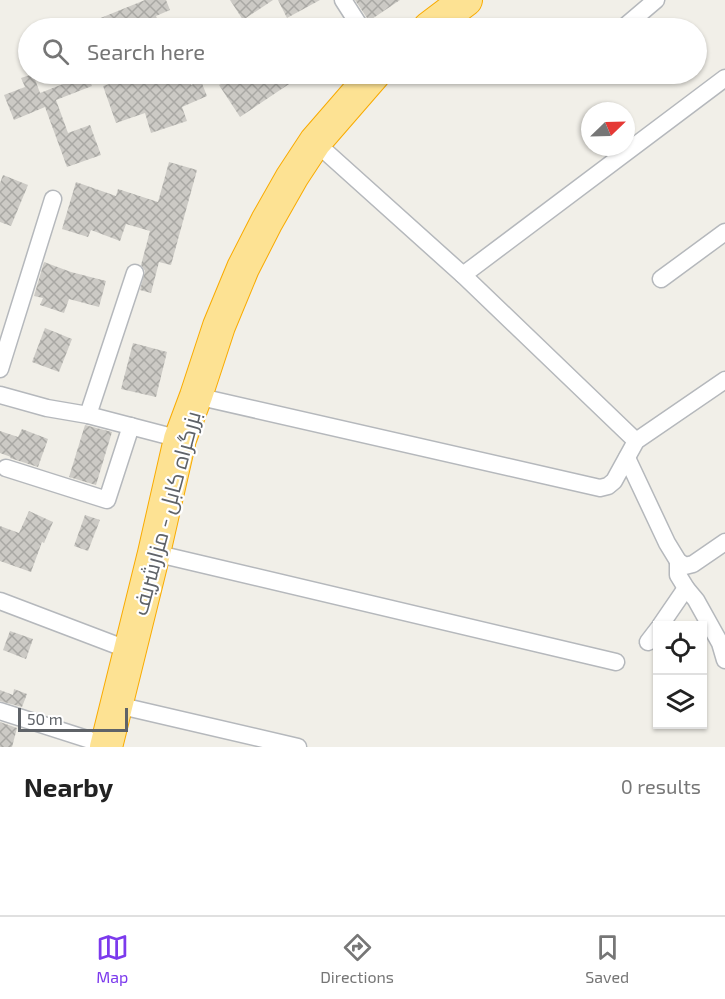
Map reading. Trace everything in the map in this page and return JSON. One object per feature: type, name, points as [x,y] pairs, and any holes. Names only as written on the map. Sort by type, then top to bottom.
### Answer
[{"type":"highway","points":[[442,18],[466,0]]},
{"type":"highway","name":"بزرگراه کابل - مزارشریف","points":[[106,746],[180,439],[219,326],[243,268],[292,177],[315,141],[365,84]]},
{"type":"street","points":[[343,0],[355,18]]},
{"type":"street","points":[[635,18],[656,0]]},
{"type":"street","points":[[463,275],[725,78]]},
{"type":"street","points":[[315,141],[463,275],[636,441]]},
{"type":"street","points":[[0,369],[53,199]]},
{"type":"street","points":[[661,279],[725,232]]},
{"type":"street","points":[[88,415],[135,273]]},
{"type":"street","points":[[196,396],[600,488],[614,482],[636,441],[725,380]]},
{"type":"street","points":[[0,394],[47,408],[88,415],[180,439]]},
{"type":"street","points":[[6,468],[107,500],[131,426]]},
{"type":"street","points":[[627,458],[667,543],[678,561],[685,566],[693,564],[725,542]]},
{"type":"street","points":[[154,553],[616,662]]},
{"type":"street","points":[[678,561],[678,575],[696,600],[720,643],[725,660]]},
{"type":"street","points":[[663,621],[686,588]]},
{"type":"street","points":[[0,601],[129,650]]},
{"type":"street","points":[[117,705],[298,747]]},
{"type":"street","points":[[0,711],[106,746]]},
{"type":"building","points":[[145,0],[166,0],[170,10],[156,16],[157,18],[101,18]]},
{"type":"building","points":[[230,0],[273,0],[246,18],[242,18]]},
{"type":"building","points":[[278,0],[320,0],[287,18]]},
{"type":"building","points":[[355,0],[400,0],[373,18],[367,18]]},
{"type":"building","points":[[24,84],[37,84],[40,93],[63,84],[91,84],[92,86],[56,100],[68,133],[90,125],[101,155],[67,167],[45,107],[14,120],[4,95],[25,87]]},
{"type":"building","points":[[109,84],[202,84],[207,96],[182,107],[187,121],[151,133],[145,113],[116,123],[103,86]]},
{"type":"building","points":[[221,84],[289,84],[240,117],[219,85]]},
{"type":"building","points":[[169,162],[197,170],[171,265],[159,262],[151,293],[140,290],[145,271],[141,265],[150,231],[126,224],[120,241],[91,230],[88,237],[62,229],[76,182],[116,196],[118,189],[158,202]]},
{"type":"building","points":[[3,175],[28,185],[11,226],[0,222],[0,183]]},
{"type":"building","points":[[44,262],[106,281],[99,307],[69,299],[64,313],[40,305],[43,298],[34,296]]},
{"type":"building","points":[[45,328],[72,339],[59,372],[32,362]]},
{"type":"building","points":[[133,343],[167,352],[156,397],[121,389]]},
{"type":"building","points":[[85,425],[112,432],[96,485],[69,477]]},
{"type":"building","points":[[22,429],[48,439],[38,467],[0,453],[0,431],[18,437]]},
{"type":"building","points":[[29,511],[53,522],[44,543],[42,542],[31,572],[0,561],[0,526],[19,533]]},
{"type":"building","points":[[85,515],[100,520],[88,551],[74,546]]},
{"type":"building","points":[[10,631],[33,639],[26,659],[3,650]]},
{"type":"building","points":[[14,689],[27,694],[22,707],[0,701],[0,690],[13,695]]},
{"type":"building","points":[[0,722],[17,728],[12,747],[0,747]]}]
